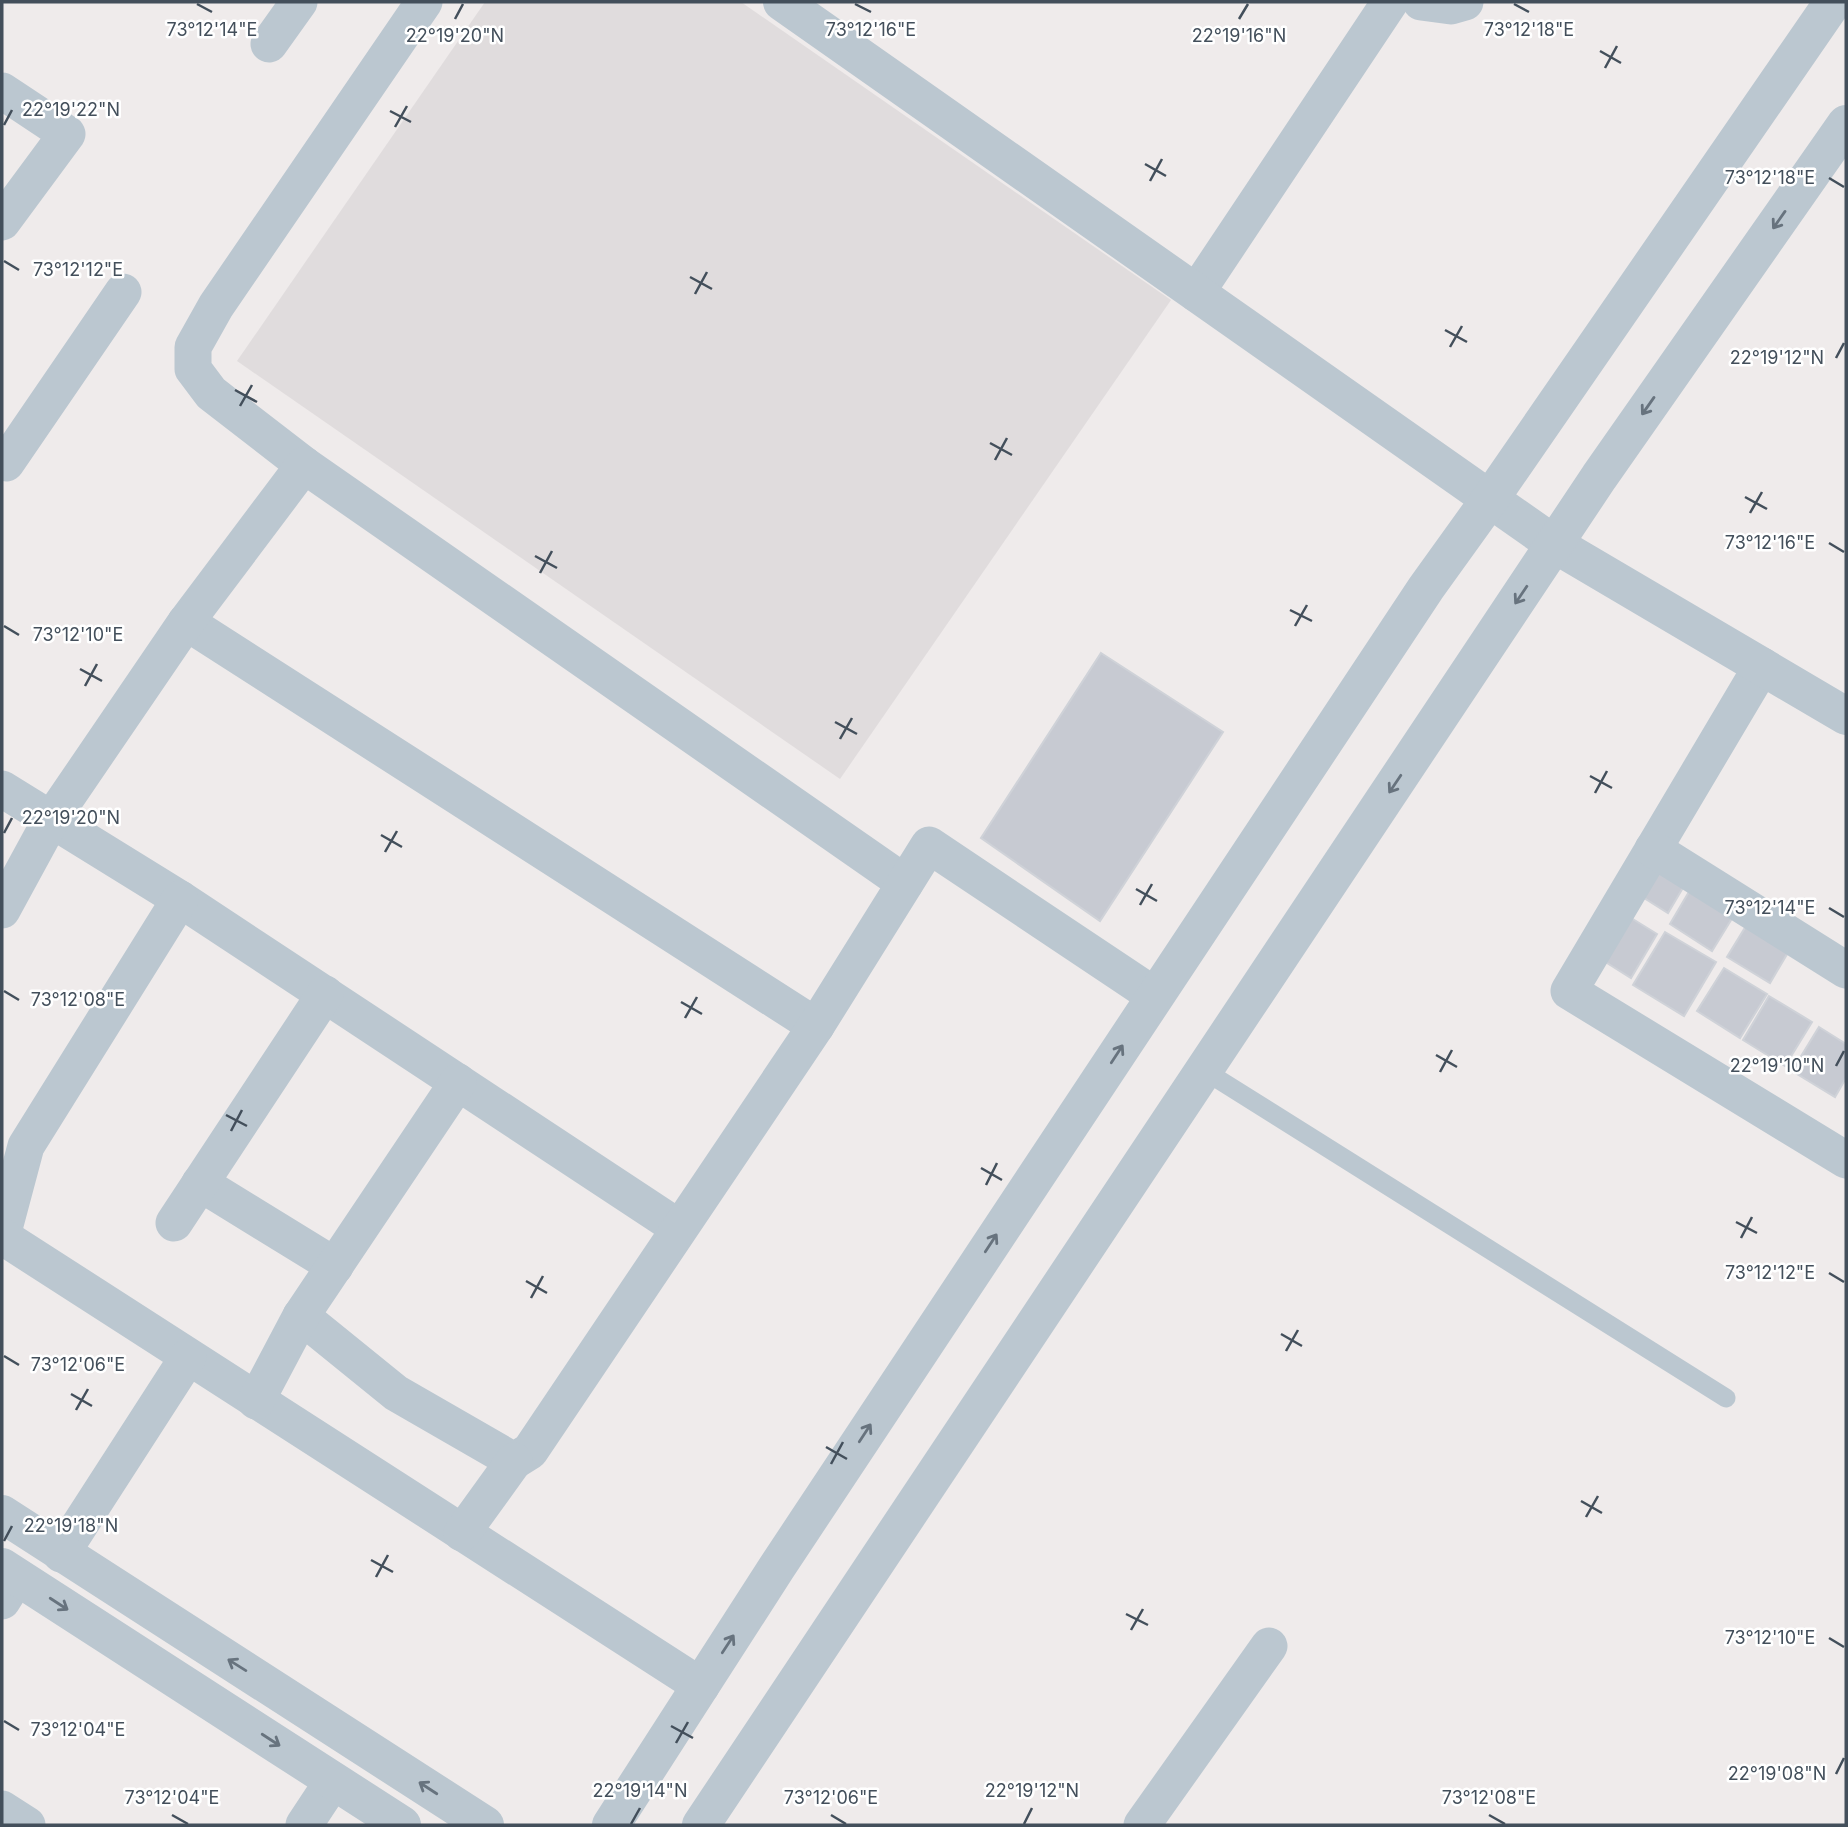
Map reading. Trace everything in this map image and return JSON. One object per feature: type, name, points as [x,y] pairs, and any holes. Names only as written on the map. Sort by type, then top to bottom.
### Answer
[{"type":"street","points":[[269,44],[299,2]]},
{"type":"street","points":[[424,2],[216,306],[193,347],[193,369],[211,393],[304,465],[905,883]]},
{"type":"street","points":[[782,2],[1555,544],[1846,716]]},
{"type":"street","points":[[1196,293],[1390,2]]},
{"type":"street","points":[[1422,2],[1451,6],[1465,2]]},
{"type":"street","points":[[611,1825],[784,1556],[1426,588],[1833,2]]},
{"type":"street","points":[[2,91],[67,134],[2,222]]},
{"type":"street","points":[[701,1825],[1599,477],[1846,124]]},
{"type":"street","points":[[3,464],[123,292]]},
{"type":"street","points":[[2,910],[51,820],[186,621],[304,465]]},
{"type":"street","points":[[186,621],[816,1026]]},
{"type":"street","points":[[1762,666],[1569,991],[1846,1160]]},
{"type":"street","points":[[2,789],[180,899],[679,1228]]},
{"type":"street","points":[[462,1533],[514,1461],[530,1451],[816,1026],[929,845],[1155,996]]},
{"type":"street","points":[[1653,849],[1846,970]]},
{"type":"street","points":[[180,899],[26,1146],[2,1237],[701,1686]]},
{"type":"street","points":[[174,1223],[325,994]]},
{"type":"street","points":[[256,1401],[301,1316],[458,1082]]},
{"type":"street","points":[[200,1183],[335,1266]]},
{"type":"street","points":[[301,1316],[396,1393],[514,1461]]},
{"type":"street","points":[[61,1555],[188,1357]]},
{"type":"street","points":[[2,1514],[61,1555],[485,1825]]},
{"type":"street","points":[[7,1582],[402,1825]]},
{"type":"street","points":[[1142,1825],[1269,1646]]},
{"type":"street","points":[[304,1825],[333,1781]]},
{"type":"street","points":[[2,1809],[27,1825]]},
{"type":"lane","points":[[1205,1070],[1726,1398]]},
{"type":"shaded area","points":[[485,2],[741,2],[1171,300],[840,779],[237,361]]},
{"type":"building","points":[[1101,653],[1223,732],[1100,921],[981,838]]},
{"type":"building","points":[[1652,843],[1694,869],[1668,913],[1625,886]]},
{"type":"building","points":[[1696,880],[1739,907],[1712,951],[1670,924]]},
{"type":"building","points":[[1615,908],[1657,934],[1631,978],[1588,951]]},
{"type":"building","points":[[1754,913],[1796,939],[1770,983],[1727,957]]},
{"type":"building","points":[[1665,932],[1716,962],[1684,1016],[1633,985]]},
{"type":"building","points":[[1724,968],[1767,994],[1740,1038],[1697,1011]]},
{"type":"building","points":[[1769,996],[1812,1022],[1785,1066],[1743,1040]]},
{"type":"building","points":[[1819,1027],[1846,1044],[1846,1078],[1835,1097],[1792,1071]]}]
